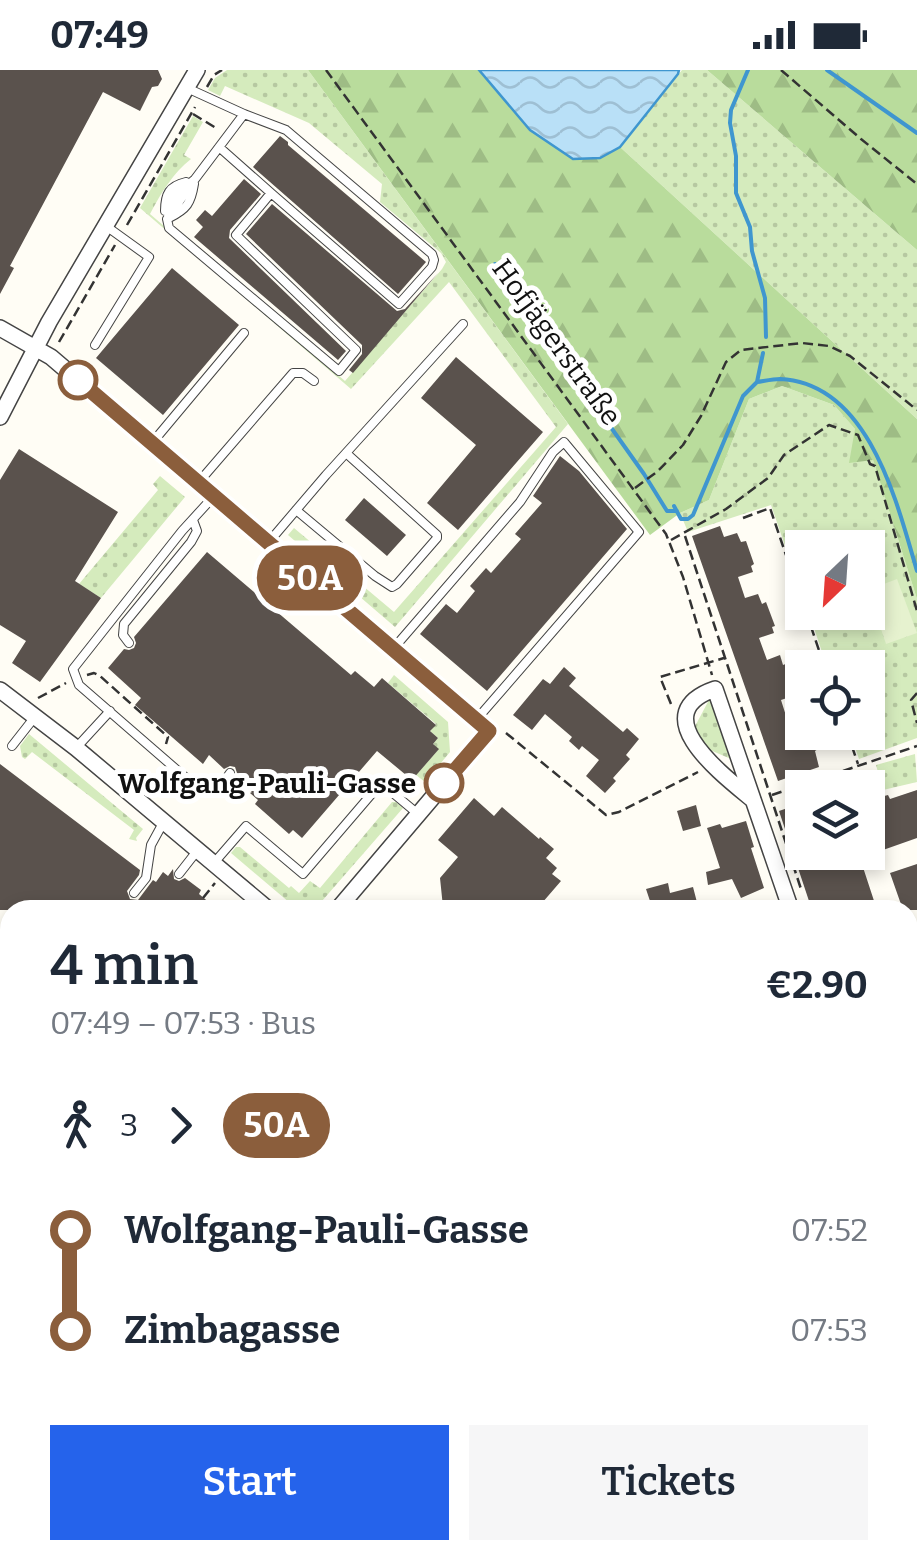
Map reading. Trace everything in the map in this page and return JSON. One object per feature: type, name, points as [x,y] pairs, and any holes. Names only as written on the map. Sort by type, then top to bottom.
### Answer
[{"type":"street","points":[[0,417],[106,226],[194,91],[197,70]]},
{"type":"street","points":[[0,328],[51,357],[483,726],[418,814],[345,900]]},
{"type":"street","points":[[753,800],[711,766],[686,727],[687,710],[700,694],[716,689],[788,900]]},
{"type":"street","points":[[0,690],[76,748],[257,900]]},
{"type":"lane","points":[[194,91],[286,130],[432,254],[432,268],[399,304],[220,147]]},
{"type":"lane","points":[[167,219],[244,114]]},
{"type":"lane","points":[[195,179],[174,185],[168,191],[169,228],[339,371],[356,350],[236,235],[271,193]]},
{"type":"lane","points":[[94,345],[149,257],[106,226]]},
{"type":"lane","points":[[268,542],[463,324]]},
{"type":"lane","points":[[152,443],[244,333]]},
{"type":"lane","points":[[198,483],[294,373],[303,373],[314,381]]},
{"type":"lane","points":[[392,649],[520,502],[564,442],[639,532],[483,726]]},
{"type":"lane","points":[[296,510],[375,576],[392,587],[397,584],[437,536],[346,453]]},
{"type":"lane","points":[[214,496],[74,670],[78,685],[200,790],[215,790],[230,773]]},
{"type":"lane","points":[[129,643],[123,634],[124,624],[191,542],[197,531],[193,520]]},
{"type":"lane","points":[[76,748],[110,712]]},
{"type":"lane","points":[[12,746],[35,716]]},
{"type":"lane","points":[[218,868],[246,826],[303,874],[381,783],[418,814]]},
{"type":"lane","points":[[134,893],[146,878],[151,845],[163,822]]},
{"type":"lane","points":[[179,874],[197,851]]},
{"type":"path","points":[[51,357],[192,114],[194,91],[222,70]]},
{"type":"path","name":"Hofjägerstraße","points":[[326,70],[669,541],[708,663]]},
{"type":"path","points":[[781,70],[917,184]]},
{"type":"path","points":[[192,114],[228,136]]},
{"type":"path","points":[[634,488],[676,454],[690,436],[726,362],[735,352],[802,343],[838,350],[917,410]]},
{"type":"path","points":[[669,541],[726,509],[768,478],[784,455],[829,425],[858,435],[870,464],[875,466],[917,611]]},
{"type":"path","points":[[743,518],[770,508],[785,552]]},
{"type":"path","points":[[684,534],[802,891]]},
{"type":"path","points":[[687,710],[669,704],[660,677],[726,658]]},
{"type":"path","points":[[917,694],[911,700],[917,723]]},
{"type":"path","points":[[483,726],[508,734],[606,815],[711,766]]},
{"type":"path","points":[[773,795],[917,746]]},
{"type":"path","points":[[853,750],[858,766]]},
{"type":"path","points":[[204,898],[218,868]]},
{"type":"green space","points":[[227,70],[308,70],[568,424],[395,627],[288,535],[294,528],[394,612],[556,427],[449,282],[351,389],[140,208],[193,116],[203,122],[184,155],[191,159],[168,184],[150,214],[345,381],[442,269],[446,262],[441,253],[380,202],[382,184],[309,123],[225,86],[220,96],[208,90],[215,78]]},
{"type":"green space","points":[[308,70],[479,70],[530,130],[600,158],[620,147],[917,419],[917,599],[873,460],[849,463],[855,429],[834,405],[782,386],[749,399],[709,500],[680,513],[650,535]]},
{"type":"green space","points":[[682,70],[707,70],[917,250],[917,419],[620,147]]},
{"type":"green space","points":[[707,70],[917,70],[917,250]]},
{"type":"green space","points":[[782,386],[834,405],[856,430],[873,460],[917,599],[917,738],[885,750],[885,650],[821,650],[815,630],[885,630],[885,530],[785,530],[785,546],[771,505],[688,532],[680,513],[709,500],[749,399]]},
{"type":"green space","points":[[160,476],[185,497],[101,598],[79,584],[158,490],[153,484]]},
{"type":"green space","points":[[897,579],[917,633],[886,644],[881,630],[885,630],[885,584]]},
{"type":"green space","points":[[394,675],[448,722],[450,752],[425,782],[416,775],[438,750],[433,744],[438,738],[430,731],[436,724],[388,683]]},
{"type":"green space","points":[[710,698],[731,759],[710,750],[692,732]]},
{"type":"green space","points":[[29,734],[143,829],[137,841],[129,839],[134,830],[32,752],[25,759],[22,757],[20,746]]},
{"type":"green space","points":[[856,750],[884,750],[859,759]]},
{"type":"green space","points":[[915,754],[917,782],[885,790],[885,770],[877,770],[876,765]]},
{"type":"green space","points":[[392,802],[403,808],[323,900],[286,900],[231,853],[240,847],[299,893],[310,881],[320,888]]},
{"type":"water","points":[[479,70],[679,70],[620,147],[600,158],[573,159],[530,130]]},
{"type":"building","points":[[0,70],[158,70],[162,79],[152,87],[140,111],[103,92],[10,266],[14,268],[0,294]]},
{"type":"building","points":[[280,136],[426,262],[398,294],[253,167]]},
{"type":"building","points":[[244,179],[261,194],[230,230],[229,238],[346,351],[338,360],[194,237],[203,227],[196,220],[205,210],[212,216]]},
{"type":"building","points":[[272,204],[397,311],[405,309],[438,273],[353,373],[349,370],[362,354],[362,345],[246,234]]},
{"type":"building","points":[[172,268],[239,325],[163,415],[96,358]]},
{"type":"building","points":[[456,357],[543,432],[458,530],[427,503],[476,445],[421,398]]},
{"type":"building","points":[[19,449],[118,512],[75,581],[101,598],[40,682],[12,663],[26,641],[0,625],[0,480]]},
{"type":"building","points":[[560,456],[579,471],[627,529],[487,691],[420,634],[446,604],[457,613],[475,591],[470,586],[486,568],[491,573],[521,539],[515,534],[542,503],[533,496]]},
{"type":"building","points":[[364,498],[406,535],[387,556],[345,520]]},
{"type":"building","points":[[720,526],[724,537],[737,533],[741,542],[746,541],[753,572],[738,577],[745,598],[758,594],[762,604],[766,602],[775,626],[774,633],[759,638],[767,660],[780,655],[785,664],[785,699],[781,700],[785,750],[816,750],[819,767],[785,770],[785,779],[778,781],[692,536]]},
{"type":"building","points":[[207,552],[351,675],[355,671],[374,687],[382,678],[436,725],[430,731],[438,738],[433,744],[439,749],[412,780],[377,751],[302,838],[293,830],[289,834],[255,804],[258,800],[236,778],[235,767],[224,769],[209,755],[203,764],[135,705],[141,698],[108,668],[124,649],[134,648],[134,637]]},
{"type":"building","points":[[564,667],[576,678],[569,686],[623,732],[627,728],[639,739],[626,755],[630,759],[605,793],[586,776],[599,760],[582,746],[579,750],[569,741],[572,737],[545,714],[532,730],[513,715],[543,679],[550,684]]},
{"type":"building","points":[[0,764],[140,870],[127,891],[130,899],[138,900],[0,900]]},
{"type":"building","points":[[917,790],[917,838],[885,849],[885,796],[890,799]]},
{"type":"building","points":[[474,798],[494,816],[502,807],[554,849],[546,858],[557,868],[552,874],[561,881],[545,900],[442,900],[440,878],[458,857],[438,840]]},
{"type":"building","points":[[696,805],[701,826],[683,831],[677,811]]},
{"type":"building","points":[[746,821],[764,888],[741,898],[732,879],[708,885],[706,872],[720,868],[707,828]]},
{"type":"building","points":[[917,864],[917,900],[899,900],[890,873]]},
{"type":"building","points":[[173,869],[174,879],[185,878],[201,890],[199,894],[206,900],[138,900],[153,880],[156,882],[163,872],[168,876]]},
{"type":"building","points":[[799,870],[864,870],[874,900],[809,900]]},
{"type":"building","points":[[668,883],[670,893],[693,887],[696,900],[650,900],[646,889]]},
{"type":"waterway","points":[[748,70],[731,110],[730,123],[736,156],[736,193],[750,227],[752,251],[765,298],[766,337]]},
{"type":"waterway","points":[[827,70],[917,133]]},
{"type":"waterway","points":[[495,264],[667,511],[677,511]]},
{"type":"waterway","points":[[674,506],[681,519],[693,515],[743,396],[757,382],[763,353]]},
{"type":"waterway","points":[[757,382],[780,379],[811,386],[836,401],[857,424],[888,481],[917,571]]},
{"type":"bus line","name":"50A","points":[[78,380],[489,731],[444,783]]},
{"type":"place","name":"Wolfgang-Pauli-Gasse","points":[[444,783]]}]
